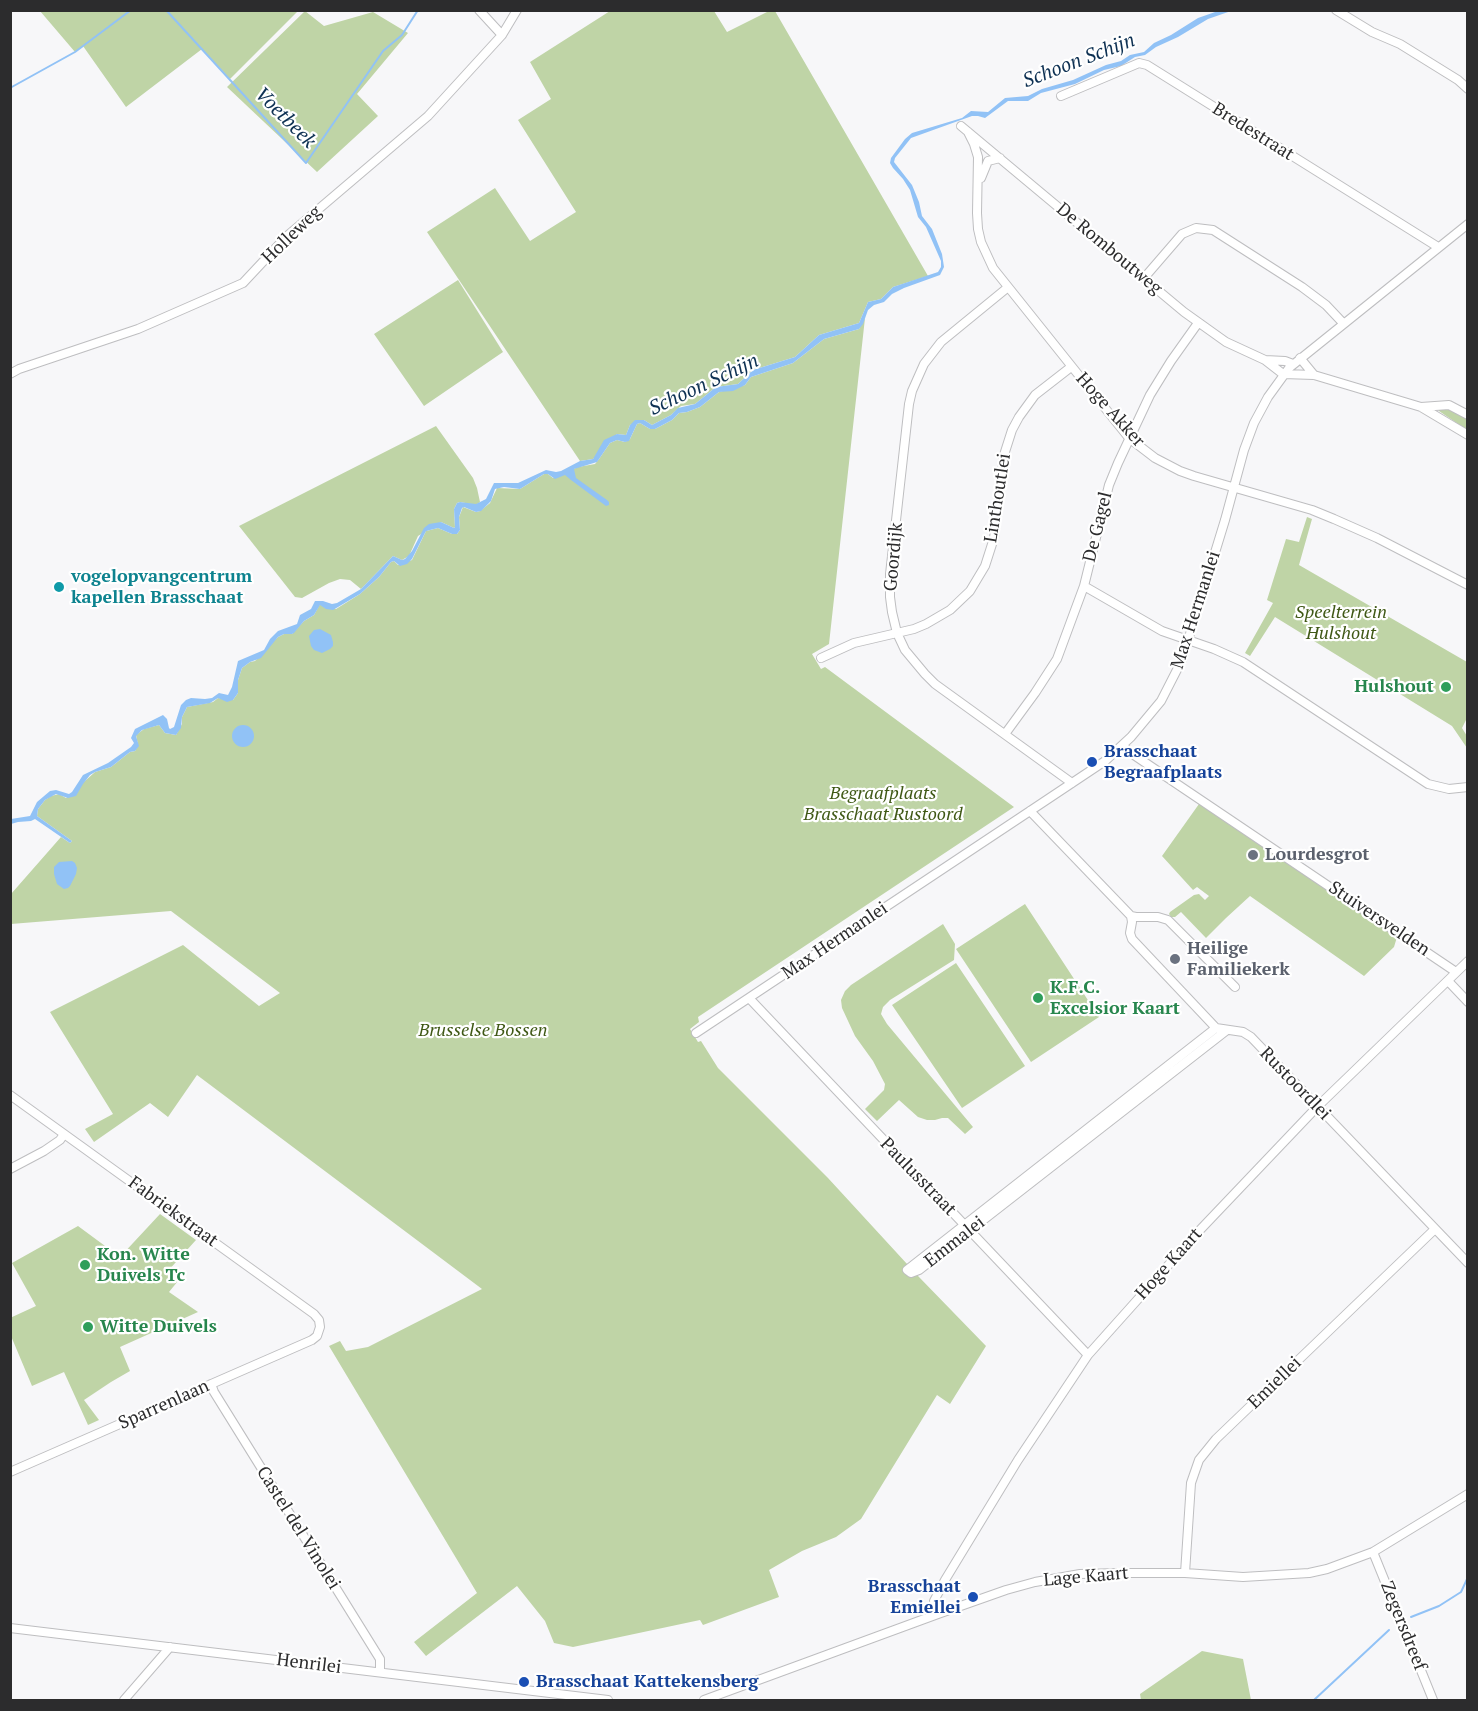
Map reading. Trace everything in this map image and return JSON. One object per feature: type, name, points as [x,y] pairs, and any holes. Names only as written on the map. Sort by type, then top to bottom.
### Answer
[{"type":"street","points":[[479,10],[502,35]]},
{"type":"street","name":"Holleweg","points":[[10,374],[138,329],[243,283],[287,236],[428,116],[502,35],[517,10]]},
{"type":"street","points":[[1336,10],[1372,33],[1400,44],[1458,80],[1467,89]]},
{"type":"street","name":"Bredestraat","points":[[1061,96],[1139,63],[1147,65],[1438,248]]},
{"type":"street","name":"De Romboutweg","points":[[961,126],[1198,323],[1226,342],[1265,360],[1283,374]]},
{"type":"street","name":"Hoge Akker","points":[[968,132],[978,157],[978,228],[981,242],[993,268],[1129,438],[1155,458],[1174,468],[1194,476],[1312,510],[1377,538],[1467,585]]},
{"type":"street","name":"Hoge Akker","points":[[977,194],[983,170],[988,161],[1000,158]]},
{"type":"street","name":"Max Hermanlei","points":[[696,1033],[1072,783],[1123,746],[1161,701],[1179,667],[1189,641],[1251,430],[1283,374],[1296,361],[1467,224]]},
{"type":"street","points":[[1144,278],[1182,234],[1196,228],[1213,230],[1302,287],[1343,323]]},
{"type":"street","name":"Goordijk","points":[[1007,288],[941,342],[924,363],[912,391],[890,582],[892,612],[897,633],[905,650],[935,684],[1072,783]]},
{"type":"street","name":"De Gagel","points":[[1005,734],[1057,659],[1084,586],[1109,484],[1150,394],[1198,323]]},
{"type":"street","name":"De Romboutweg","points":[[1265,360],[1296,361]]},
{"type":"street","points":[[1296,361],[1314,375]]},
{"type":"street","name":"Linthoutlei","points":[[821,658],[854,643],[926,624],[950,610],[970,591],[985,566],[994,538],[1004,455],[1011,430],[1035,395],[1071,367]]},
{"type":"street","points":[[1283,374],[1314,375],[1421,407],[1467,435]]},
{"type":"street","points":[[1421,407],[1449,405],[1467,415]]},
{"type":"street","points":[[1084,586],[1150,625],[1243,662],[1422,781],[1442,788],[1467,787]]},
{"type":"street","name":"Stuiversvelden","points":[[1123,746],[1456,972]]},
{"type":"street","points":[[1030,811],[1131,915],[1136,917],[1158,916],[1168,920],[1235,987]]},
{"type":"street","points":[[1131,915],[1132,939],[1216,1028]]},
{"type":"street","name":"Hoge Kaart","points":[[938,1614],[934,1601],[945,1580],[1018,1460],[1088,1356],[1198,1232],[1317,1107],[1467,961]]},
{"type":"street","points":[[1448,981],[1467,1002]]},
{"type":"street","name":"Paulusstraat","points":[[749,998],[1088,1356]]},
{"type":"street","name":"Rustoordlei","points":[[1216,1028],[1243,1032],[1251,1037],[1467,1263]]},
{"type":"street","name":"Emmalei","points":[[1216,1028],[967,1228],[919,1270],[911,1273],[907,1270],[967,1228],[1227,1030]]},
{"type":"street","name":"Fabriekstraat","points":[[10,1095],[314,1314],[320,1323],[316,1336]]},
{"type":"street","points":[[10,1169],[44,1151],[60,1140],[64,1134]]},
{"type":"street","name":"Emiellei","points":[[1185,1573],[1191,1483],[1199,1460],[1216,1439],[1435,1229]]},
{"type":"street","name":"Sparrenlaan","points":[[10,1472],[312,1340],[316,1336]]},
{"type":"street","name":"Castel del Vinolei","points":[[211,1384],[380,1659],[380,1672]]},
{"type":"street","name":"Lage Kaart","points":[[704,1701],[938,1614],[1035,1582],[1069,1576],[1119,1573],[1243,1576],[1309,1573],[1328,1569],[1373,1552],[1467,1494]]},
{"type":"street","name":"Zegersdreef","points":[[1373,1552],[1433,1701]]},
{"type":"street","name":"Henrilei","points":[[10,1628],[608,1701]]},
{"type":"street","points":[[124,1701],[170,1647]]},
{"type":"green space","points":[[40,11],[298,11],[230,79],[202,49],[126,107],[83,46],[75,52]]},
{"type":"green space","points":[[305,11],[324,26],[373,12],[408,33],[357,94],[378,116],[317,172],[227,87]]},
{"type":"green space","points":[[610,11],[714,11],[727,32],[769,11],[775,11],[928,276],[893,287],[881,299],[868,302],[859,323],[819,335],[795,357],[753,370],[738,384],[716,387],[695,404],[681,406],[671,415],[652,425],[644,420],[630,425],[626,435],[617,434],[593,459],[580,461],[427,232],[495,188],[530,241],[576,212],[518,120],[551,99],[530,62]]},
{"type":"green space","points":[[458,280],[503,352],[424,406],[374,334]]},
{"type":"green space","name":"Brusselse Bossen","points":[[865,318],[829,644],[812,654],[821,669],[825,667],[1014,807],[698,1017],[699,1022],[690,1029],[698,1042],[701,1041],[718,1068],[828,1178],[986,1346],[950,1404],[937,1395],[861,1519],[836,1537],[802,1551],[769,1570],[779,1597],[703,1625],[700,1620],[573,1647],[554,1643],[545,1621],[517,1586],[426,1656],[414,1642],[477,1593],[329,1346],[340,1341],[346,1351],[368,1347],[482,1289],[197,1075],[168,1117],[150,1103],[94,1142],[85,1129],[113,1114],[50,1012],[183,945],[259,1006],[280,993],[171,911],[11,924],[11,894],[61,837],[70,843],[72,841],[37,816],[38,809],[51,796],[59,794],[66,798],[95,772],[111,767],[130,752],[135,751],[138,745],[136,735],[144,729],[159,725],[165,733],[176,735],[187,707],[213,702],[218,698],[233,700],[238,693],[238,680],[242,668],[255,661],[278,637],[292,634],[304,621],[314,615],[320,604],[336,609],[360,594],[379,577],[391,562],[394,561],[398,565],[412,560],[426,531],[438,528],[457,534],[460,530],[459,517],[463,507],[476,512],[480,511],[490,503],[497,488],[520,489],[544,474],[553,478],[578,467],[595,464],[610,443],[617,440],[625,442],[630,439],[637,424],[655,429],[672,420],[679,413],[700,407],[719,392],[745,385],[751,377],[793,363],[824,339],[859,329]]},
{"type":"green space","points":[[1451,408],[1467,418],[1467,430],[1439,411],[1439,409]]},
{"type":"green space","points":[[436,426],[473,478],[480,502],[476,505],[457,503],[454,509],[454,528],[441,522],[418,536],[409,556],[402,560],[393,556],[361,589],[350,580],[340,579],[302,598],[295,597],[239,526]]},
{"type":"green space","name":"Speelterrein Hulshout","points":[[1307,517],[1312,519],[1299,565],[1467,662],[1467,718],[1462,728],[1467,736],[1467,748],[1452,726],[1275,617],[1250,656],[1245,653],[1273,603],[1267,600],[1286,539],[1299,542]]},
{"type":"green space","points":[[1199,804],[1397,937],[1394,947],[1364,976],[1250,896],[1206,938],[1181,912],[1171,917],[1170,912],[1194,895],[1199,894],[1205,900],[1209,896],[1197,887],[1193,890],[1162,856]]},
{"type":"green space","name":"K.F.C. Excelsior Kaart","points":[[1025,904],[1099,1017],[1031,1062],[956,949]]},
{"type":"green space","points":[[943,924],[955,944],[954,960],[890,1000],[883,1007],[881,1014],[973,1127],[965,1134],[948,1118],[927,1120],[918,1117],[899,1100],[877,1121],[865,1109],[884,1090],[885,1084],[873,1061],[855,1036],[842,1008],[841,1000],[851,985]]},
{"type":"green space","points":[[956,963],[1025,1066],[962,1108],[892,1005]]},
{"type":"green space","name":"Witte Duivels","points":[[160,1214],[196,1240],[167,1272],[178,1281],[169,1292],[198,1312],[120,1347],[130,1371],[84,1400],[99,1420],[88,1425],[64,1372],[32,1386],[11,1336],[10,1318],[36,1306],[12,1263],[78,1226],[120,1257]]},
{"type":"green space","points":[[1202,1651],[1243,1659],[1251,1700],[1141,1700],[1140,1694]]},
{"type":"water","points":[[1218,11],[1231,11],[1208,19],[1121,66],[1104,70],[1075,84],[1041,93],[1028,101],[1008,101],[985,118],[972,116],[911,138],[894,162],[912,185],[922,216],[932,229],[942,254],[944,267],[940,275],[892,294],[884,302],[868,310],[859,329],[824,339],[793,363],[751,377],[745,385],[733,391],[719,392],[700,407],[679,413],[672,420],[655,429],[637,424],[629,441],[617,440],[610,443],[597,462],[574,469],[576,478],[607,500],[609,505],[606,506],[565,475],[555,479],[544,474],[520,489],[504,487],[495,489],[491,501],[481,511],[462,508],[459,517],[460,530],[457,534],[438,528],[426,531],[412,559],[407,564],[400,566],[394,561],[391,562],[379,577],[360,594],[333,610],[320,605],[314,615],[304,621],[294,633],[278,637],[261,658],[242,668],[238,680],[238,693],[233,700],[227,702],[218,698],[210,703],[187,707],[182,717],[181,728],[176,735],[165,733],[159,725],[142,730],[136,736],[139,746],[135,751],[130,752],[111,767],[90,775],[76,796],[68,798],[56,794],[45,800],[38,809],[37,816],[72,841],[70,843],[35,819],[11,824],[11,819],[30,816],[37,802],[50,791],[56,790],[69,794],[83,775],[108,763],[131,747],[134,743],[131,738],[135,729],[163,715],[170,729],[174,727],[181,705],[186,700],[212,698],[219,693],[228,695],[238,661],[264,650],[278,631],[297,624],[300,615],[311,609],[315,601],[337,603],[361,589],[393,556],[405,559],[424,528],[429,524],[441,522],[454,528],[454,509],[457,503],[476,504],[486,499],[494,483],[518,483],[546,470],[561,471],[580,461],[593,459],[604,440],[617,434],[626,435],[635,420],[644,420],[652,425],[671,415],[678,408],[695,404],[716,387],[738,384],[753,370],[795,357],[819,335],[859,323],[868,302],[881,299],[893,287],[938,272],[941,261],[926,227],[918,217],[910,190],[890,163],[891,158],[912,133],[962,118],[971,111],[988,112],[1005,98],[1028,96],[1121,61],[1130,55],[1144,52],[1154,43],[1198,18]]},
{"type":"water","points":[[320,629],[331,635],[333,642],[330,649],[322,653],[314,650],[309,636],[314,630]]},
{"type":"water","points":[[239,725],[247,725],[254,732],[254,740],[247,747],[239,747],[232,740],[232,732]]},
{"type":"water","points":[[72,861],[77,868],[76,874],[70,886],[64,889],[57,884],[54,867],[59,862]]},
{"type":"waterway","name":"Voetbeek","points":[[10,88],[75,52],[131,10]]},
{"type":"waterway","name":"Voetbeek","points":[[166,10],[306,163],[383,51],[402,35],[418,10]]},
{"type":"waterway","points":[[1411,1617],[1439,1606],[1461,1592],[1468,1577]]},
{"type":"waterway","points":[[1314,1700],[1389,1630]]},
{"type":"place","name":"vogelopvangcentrum kapellen Brasschaat","points":[[59,587]]},
{"type":"place","name":"Hulshout","points":[[1446,687]]},
{"type":"place","name":"Brasschaat Begraafplaats","points":[[1092,762]]},
{"type":"place","name":"Lourdesgrot","points":[[1253,855]]},
{"type":"place","name":"Heilige Familiekerk","points":[[1175,959]]},
{"type":"place","name":"K.F.C. Excelsior Kaart","points":[[1038,998]]},
{"type":"place","name":"Kon. Witte Duivels Tc","points":[[85,1265]]},
{"type":"place","name":"Witte Duivels","points":[[88,1327]]},
{"type":"place","name":"Brasschaat Emiellei","points":[[973,1597]]},
{"type":"place","name":"Brasschaat Kattekensberg","points":[[524,1682]]},
{"type":"water label","name":"Schoon Schijn","points":[[1079,61]]},
{"type":"water label","name":"Schoon Schijn","points":[[704,385]]},
{"type":"park label","name":"Begraafplaats Brasschaat Rustoord","points":[[883,804]]}]
